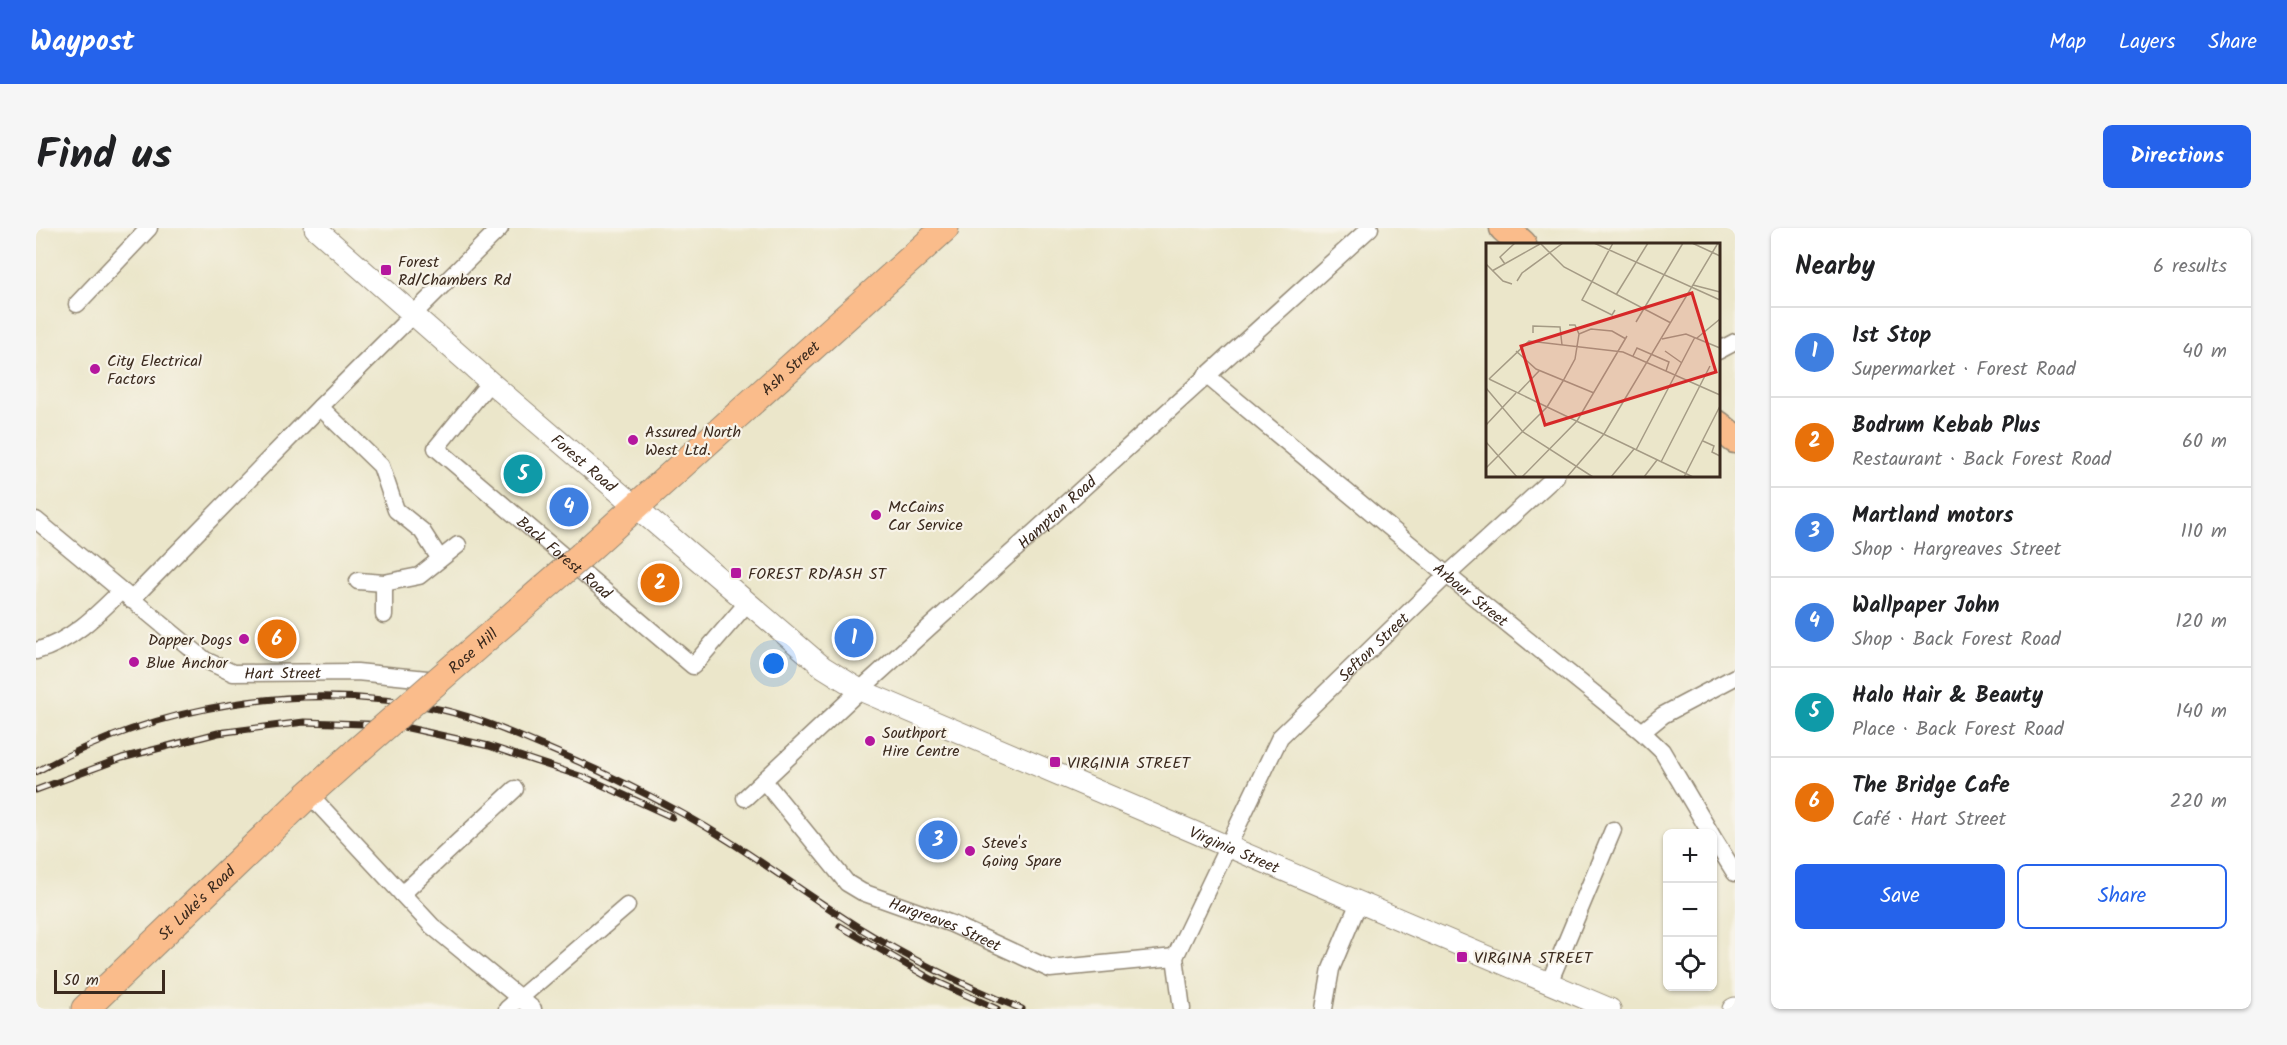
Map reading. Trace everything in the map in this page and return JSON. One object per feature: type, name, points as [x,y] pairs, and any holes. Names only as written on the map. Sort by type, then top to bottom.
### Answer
[{"type":"highway","points":[[1504,228],[1521,243]]},
{"type":"highway","points":[[1720,426],[1735,439]]},
{"type":"main road","name":"Ash Street","points":[[638,507],[945,228]]},
{"type":"main road","name":"Rose Hill","points":[[309,794],[638,507]]},
{"type":"main road","name":"St Luke's Road","points":[[85,1009],[309,794]]},
{"type":"street","points":[[77,304],[149,228]]},
{"type":"street","name":"Forest Road","points":[[315,228],[490,382],[823,667],[860,690]]},
{"type":"street","points":[[36,651],[51,647],[126,596],[500,228]]},
{"type":"street","name":"Hampton Road","points":[[745,798],[860,690],[1370,228]]},
{"type":"street","points":[[1720,350],[1735,342]]},
{"type":"street","name":"Arbour Street","points":[[1206,375],[1447,575],[1642,732],[1662,751],[1708,829]]},
{"type":"street","name":"Back Forest Road","points":[[490,382],[436,448],[693,666],[748,602]]},
{"type":"street","points":[[320,407],[381,466],[396,510],[422,531],[440,559]]},
{"type":"street","name":"Sefton Street","points":[[1175,957],[1280,737],[1447,575],[1555,477]]},
{"type":"street","name":"Hart Street","points":[[36,520],[205,660],[233,673],[357,672],[437,680]]},
{"type":"street","points":[[358,581],[384,583],[419,576],[458,545]]},
{"type":"street","points":[[384,583],[384,615]]},
{"type":"street","points":[[1642,732],[1663,715],[1735,677]]},
{"type":"street","name":"Virginia Street","points":[[860,690],[1610,1009]]},
{"type":"street","name":"Hargreaves Street","points":[[764,781],[847,883],[862,892],[952,924],[1050,969],[1175,957]]},
{"type":"street","points":[[402,894],[515,789]]},
{"type":"street","points":[[309,794],[432,926],[513,1003],[533,1009]]},
{"type":"street","points":[[1549,983],[1613,830]]},
{"type":"street","name":"Arbour Street","points":[[1717,843],[1735,873]]},
{"type":"street","points":[[1324,1009],[1331,969],[1359,902]]},
{"type":"street","points":[[513,1003],[627,906]]},
{"type":"street","points":[[1175,957],[1182,1009]]},
{"type":"railway","points":[[36,772],[132,729],[182,714],[234,704],[286,698],[339,697],[391,701],[456,713],[520,736],[644,793],[723,837],[878,939],[938,971],[1022,1009]]},
{"type":"railway","points":[[36,790],[122,758],[218,733],[304,722],[395,725],[489,746],[589,779],[672,817]]},
{"type":"railway","points":[[840,926],[931,979],[997,1009]]},
{"type":"place","name":"Forest Rd/Chambers Rd","points":[[386,270]]},
{"type":"place","name":"City Electrical Factors","points":[[95,369]]},
{"type":"place","name":"Assured North West Ltd.","points":[[633,440]]},
{"type":"place","name":"Halo Hair & Beauty","points":[[523,474]]},
{"type":"place","name":"Wallpaper John","points":[[569,507]]},
{"type":"place","name":"McCains Car Service","points":[[876,515]]},
{"type":"place","name":"FOREST RD/ASH ST","points":[[736,573]]},
{"type":"place","name":"Bodrum Kebab Plus","points":[[660,583]]},
{"type":"place","name":"1st Stop","points":[[854,638]]},
{"type":"place","name":"Dapper Dogs","points":[[244,639]]},
{"type":"place","name":"The Bridge Cafe","points":[[277,639]]},
{"type":"place","name":"Blue Anchor","points":[[134,662]]},
{"type":"place","name":"Southport Hire Centre","points":[[870,741]]},
{"type":"place","name":"VIRGINIA STREET","points":[[1055,762]]},
{"type":"place","name":"Martland motors","points":[[938,840]]},
{"type":"place","name":"Steve's Going Spare","points":[[970,851]]},
{"type":"place","name":"VIRGINA STREET","points":[[1462,957]]}]
